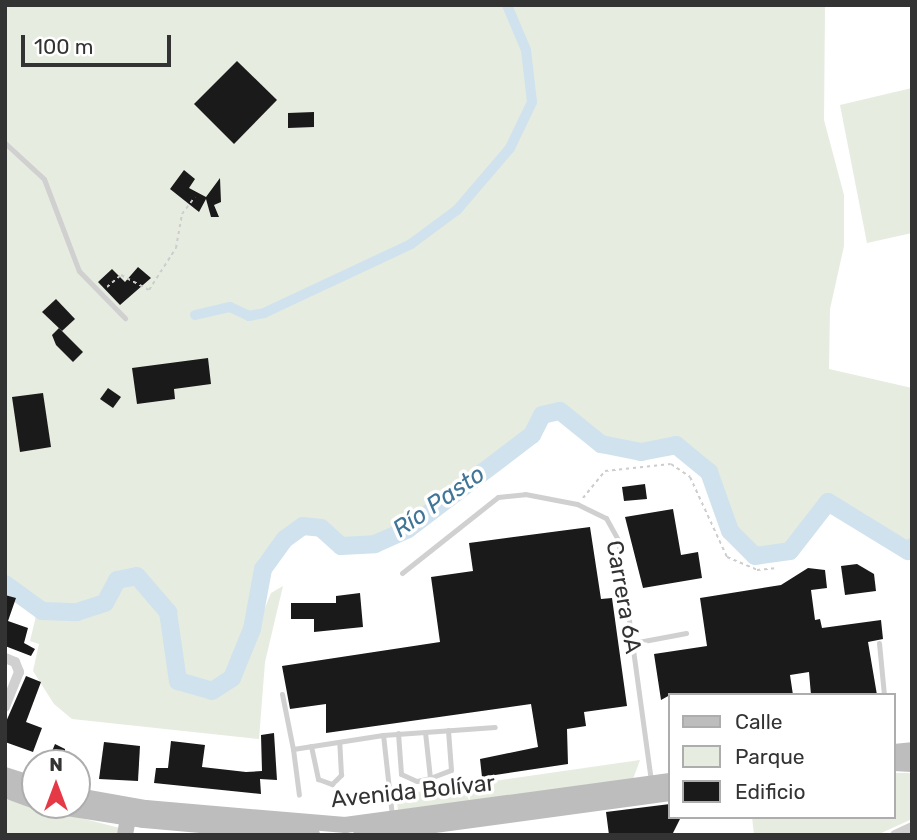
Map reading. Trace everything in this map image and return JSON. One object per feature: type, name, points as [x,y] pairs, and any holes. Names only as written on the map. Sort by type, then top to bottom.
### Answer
[{"type":"main road","name":"Avenida Bolívar","points":[[91,801],[138,817],[345,825],[668,781]]},
{"type":"main road","name":"Avenida Bolívar","points":[[361,835],[406,833],[668,793]]},
{"type":"main road","name":"Avenida Bolívar","points":[[91,811],[312,835]]},
{"type":"main road","points":[[125,835],[138,817]]},
{"type":"street","points":[[5,707],[19,671],[10,660]]},
{"type":"street","points":[[895,835],[912,827]]},
{"type":"lane","points":[[5,143],[44,179],[57,203],[66,247],[101,293],[125,318]]},
{"type":"lane","name":"Carrera 6A","points":[[402,573],[498,497],[524,494],[578,504],[606,518],[618,540],[652,784]]},
{"type":"lane","points":[[633,643],[686,633]]},
{"type":"lane","points":[[879,643],[884,693]]},
{"type":"lane","points":[[282,694],[299,795]]},
{"type":"lane","points":[[293,749],[398,733],[495,727]]},
{"type":"lane","points":[[398,733],[403,779],[430,778],[451,771],[448,730]]},
{"type":"lane","points":[[425,732],[430,778]]},
{"type":"lane","points":[[383,735],[393,819]]},
{"type":"lane","points":[[311,746],[318,779],[332,784],[341,775],[339,742]]},
{"type":"path","points":[[101,293],[119,275],[149,290],[176,248],[183,214],[195,197]]},
{"type":"path","points":[[578,504],[605,471],[671,464],[690,477],[727,556],[757,570],[778,568]]},
{"type":"green space","points":[[5,5],[825,5],[824,120],[844,195],[844,246],[830,309],[829,369],[912,388],[912,547],[908,551],[828,502],[790,551],[755,556],[728,526],[709,472],[676,445],[641,452],[601,444],[560,411],[542,415],[532,435],[408,529],[375,544],[343,543],[326,525],[302,523],[281,532],[259,559],[249,628],[227,677],[209,688],[180,684],[170,611],[151,581],[136,569],[117,576],[104,600],[76,611],[30,604],[5,579]]},
{"type":"green space","points":[[912,88],[912,233],[867,243],[840,105]]},
{"type":"green space","points":[[127,577],[157,597],[180,688],[214,693],[240,670],[271,593],[283,586],[265,662],[259,739],[72,719],[54,704],[33,671],[39,644],[30,641],[36,616],[84,613],[108,605],[117,584]]},
{"type":"green space","points":[[640,760],[633,779],[621,783],[398,810],[396,795]]},
{"type":"green space","points":[[896,773],[912,773],[912,819],[877,835],[754,835],[752,819],[896,819]]},
{"type":"green space","points":[[5,799],[21,803],[21,819],[84,819],[120,828],[119,835],[5,835]]},
{"type":"building","points":[[237,61],[277,100],[234,144],[194,104]]},
{"type":"building","points":[[314,112],[314,127],[288,128],[288,113]]},
{"type":"building","points":[[184,170],[195,179],[189,188],[206,197],[220,178],[221,202],[214,205],[219,217],[211,217],[206,199],[199,212],[170,189]]},
{"type":"building","points":[[138,267],[151,278],[120,305],[98,282],[112,269],[125,282]]},
{"type":"building","points":[[56,299],[75,319],[62,331],[42,312]]},
{"type":"building","points":[[59,328],[83,352],[73,362],[56,345],[52,335]]},
{"type":"building","points":[[208,358],[211,384],[174,389],[175,399],[137,404],[132,368]]},
{"type":"building","points":[[108,388],[121,397],[113,408],[100,399]]},
{"type":"building","points":[[43,393],[51,447],[20,452],[12,397]]},
{"type":"building","points":[[645,484],[647,499],[624,501],[622,487]]},
{"type":"building","points":[[673,509],[681,555],[698,552],[702,578],[643,588],[625,517]]},
{"type":"building","points":[[590,527],[601,599],[612,598],[627,706],[584,712],[586,726],[567,729],[568,764],[482,777],[480,759],[538,747],[531,704],[326,733],[326,704],[290,709],[282,666],[440,642],[431,577],[473,571],[469,543]]},
{"type":"building","points":[[857,564],[874,574],[876,591],[845,595],[841,566]]},
{"type":"building","points":[[808,568],[825,570],[827,588],[811,590],[815,620],[820,619],[822,628],[881,620],[883,639],[868,642],[877,693],[811,693],[809,672],[790,675],[793,693],[668,693],[668,696],[661,700],[654,654],[707,646],[700,598],[781,585]]},
{"type":"building","points":[[360,593],[363,627],[314,632],[314,619],[291,619],[291,603],[336,603],[336,596]]},
{"type":"building","points":[[5,595],[16,598],[8,621],[28,628],[24,643],[35,649],[31,656],[5,646]]},
{"type":"building","points":[[26,676],[41,682],[26,722],[42,728],[34,749],[25,749],[5,742],[5,724]]},
{"type":"building","points":[[274,733],[277,780],[260,779],[261,794],[154,783],[156,768],[168,768],[171,741],[205,745],[202,767],[262,771],[261,735]]},
{"type":"building","points":[[104,742],[140,746],[138,781],[99,779]]},
{"type":"building","points":[[668,804],[668,819],[680,819],[672,835],[609,835],[606,812]]},
{"type":"waterway","points":[[195,315],[230,307],[249,316],[264,313],[411,244],[457,210],[510,148],[532,102],[526,50],[507,5]]},
{"type":"waterway","name":"Río Pasto","points":[[5,584],[42,611],[77,612],[105,603],[117,580],[137,576],[168,612],[178,681],[212,691],[232,678],[252,629],[263,569],[285,539],[303,526],[321,528],[341,546],[375,544],[408,529],[532,435],[542,415],[560,411],[601,444],[641,452],[676,445],[709,472],[730,531],[755,556],[790,551],[828,502],[908,551],[912,547]]}]
